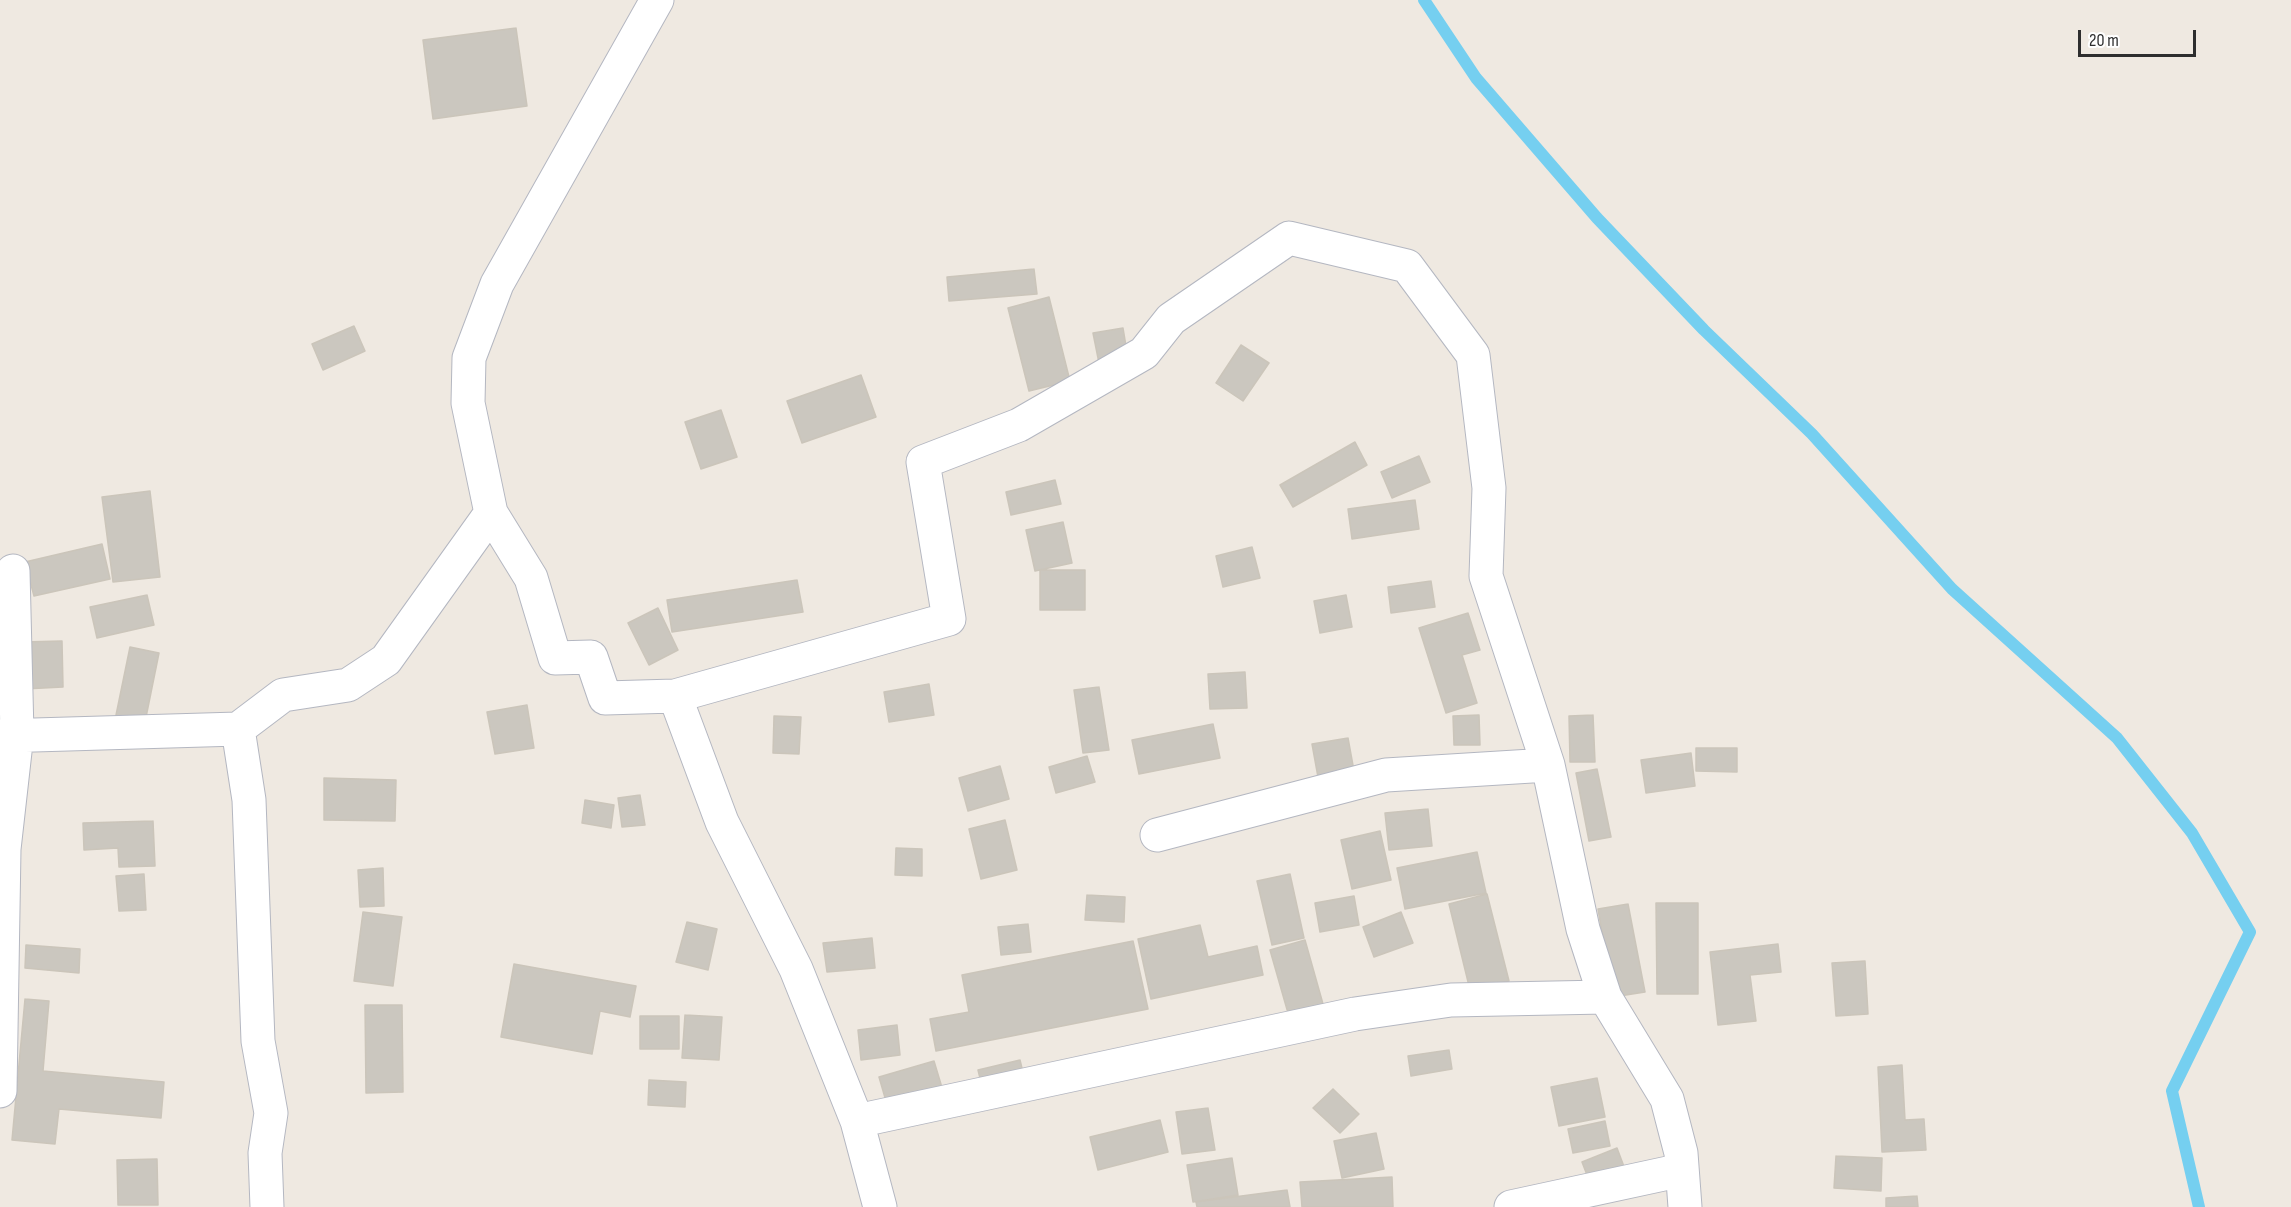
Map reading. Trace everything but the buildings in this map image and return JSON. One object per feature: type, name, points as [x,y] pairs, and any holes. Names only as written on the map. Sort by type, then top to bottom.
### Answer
[{"type":"street","points":[[657,0],[497,284],[469,358],[468,403],[491,513],[531,578],[555,658],[591,657],[605,698],[675,696],[949,619],[922,462],[1019,425],[1144,353],[1172,319],[1289,238],[1407,266],[1473,355],[1490,488],[1486,576],[1548,765],[1583,929],[1605,997],[1667,1099],[1681,1154],[1685,1207]]},
{"type":"street","points":[[9,735],[238,729],[283,695],[348,685],[386,660],[491,513]]},
{"type":"street","points":[[0,1091],[4,849],[13,572]]},
{"type":"street","points":[[675,696],[722,822],[796,969],[857,1121],[880,1207]]},
{"type":"street","points":[[238,729],[249,800],[258,1041],[271,1113],[265,1153],[267,1207]]},
{"type":"street","points":[[1157,835],[1386,775],[1548,765]]},
{"type":"street","points":[[857,1121],[1356,1014],[1451,1000],[1605,997]]},
{"type":"street","points":[[1511,1207],[1682,1170]]},
{"type":"waterway","points":[[1424,0],[1476,78],[1597,218],[1704,330],[1812,434],[1952,589],[2117,738],[2192,833],[2250,932],[2172,1091],[2199,1207]]}]
